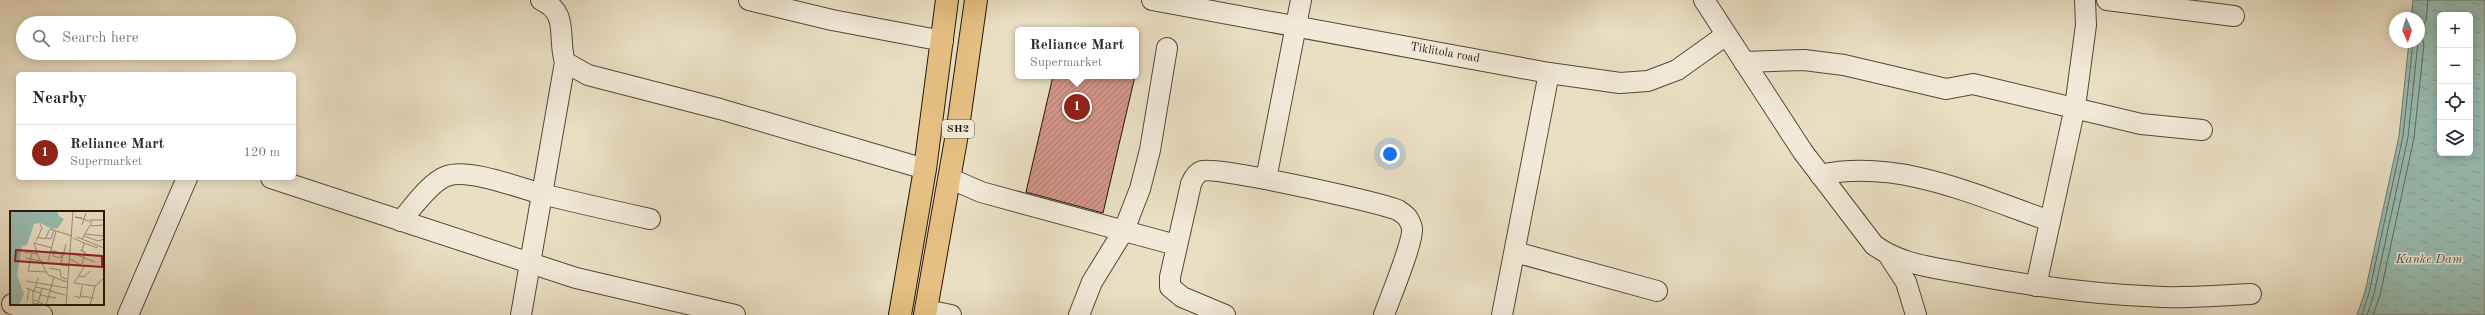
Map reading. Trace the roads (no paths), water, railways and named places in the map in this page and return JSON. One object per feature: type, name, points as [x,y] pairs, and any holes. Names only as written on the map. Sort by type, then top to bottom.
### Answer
[{"type":"main road","name":"SH2","points":[[900,315],[925,169],[943,41],[947,0]]},
{"type":"main road","name":"SH2","points":[[926,313],[963,95],[976,0]]},
{"type":"street","points":[[521,315],[529,261],[565,62],[561,50],[560,18],[555,8],[542,0]]},
{"type":"street","points":[[749,0],[832,20],[943,41]]},
{"type":"street","name":"Tiklitola road","points":[[1152,0],[1549,73],[1620,83],[1648,81],[1677,70],[1726,35]]},
{"type":"street","points":[[1266,180],[1301,0]]},
{"type":"street","points":[[1704,0],[1820,175],[1874,245],[1889,256],[1904,262],[2036,286],[2103,294],[2165,297],[2251,294]]},
{"type":"street","points":[[2036,286],[2075,107],[2086,26],[2086,0]]},
{"type":"street","points":[[2107,0],[2234,16]]},
{"type":"street","points":[[1079,315],[1092,282],[1124,230],[1140,189],[1150,150],[1167,48]]},
{"type":"street","points":[[1744,62],[1804,60],[1844,65],[1946,89],[1973,84],[2075,107],[2141,124],[2202,130]]},
{"type":"street","points":[[565,62],[588,75],[728,111],[925,169]]},
{"type":"street","points":[[1502,315],[1549,73]]},
{"type":"street","points":[[1225,315],[1182,297],[1170,287],[1170,277],[1176,245],[1191,184],[1198,174],[1215,170],[1378,205],[1399,211],[1408,218],[1412,228],[1389,314]]},
{"type":"street","points":[[1820,175],[1845,170],[1879,170],[1911,175],[2050,221]]},
{"type":"street","points":[[401,221],[430,189],[447,176],[486,178],[541,194],[650,219]]},
{"type":"street","points":[[949,178],[982,192],[1176,245]]},
{"type":"street","points":[[128,315],[186,180]]},
{"type":"street","points":[[277,180],[529,261],[576,278],[735,315]]},
{"type":"street","points":[[1515,252],[1656,292]]},
{"type":"street","points":[[1889,256],[1906,282],[1916,315]]},
{"type":"street","points":[[0,300],[10,303]]},
{"type":"street","points":[[15,305],[42,315]]},
{"type":"street","points":[[926,313],[951,315]]},
{"type":"water","name":"Kanke Dam","points":[[2413,0],[2485,0],[2485,315],[2357,315],[2365,292],[2399,136],[2408,48],[2425,48],[2425,12],[2412,12]]},
{"type":"place","name":"Reliance Mart","points":[[1077,107]]}]
